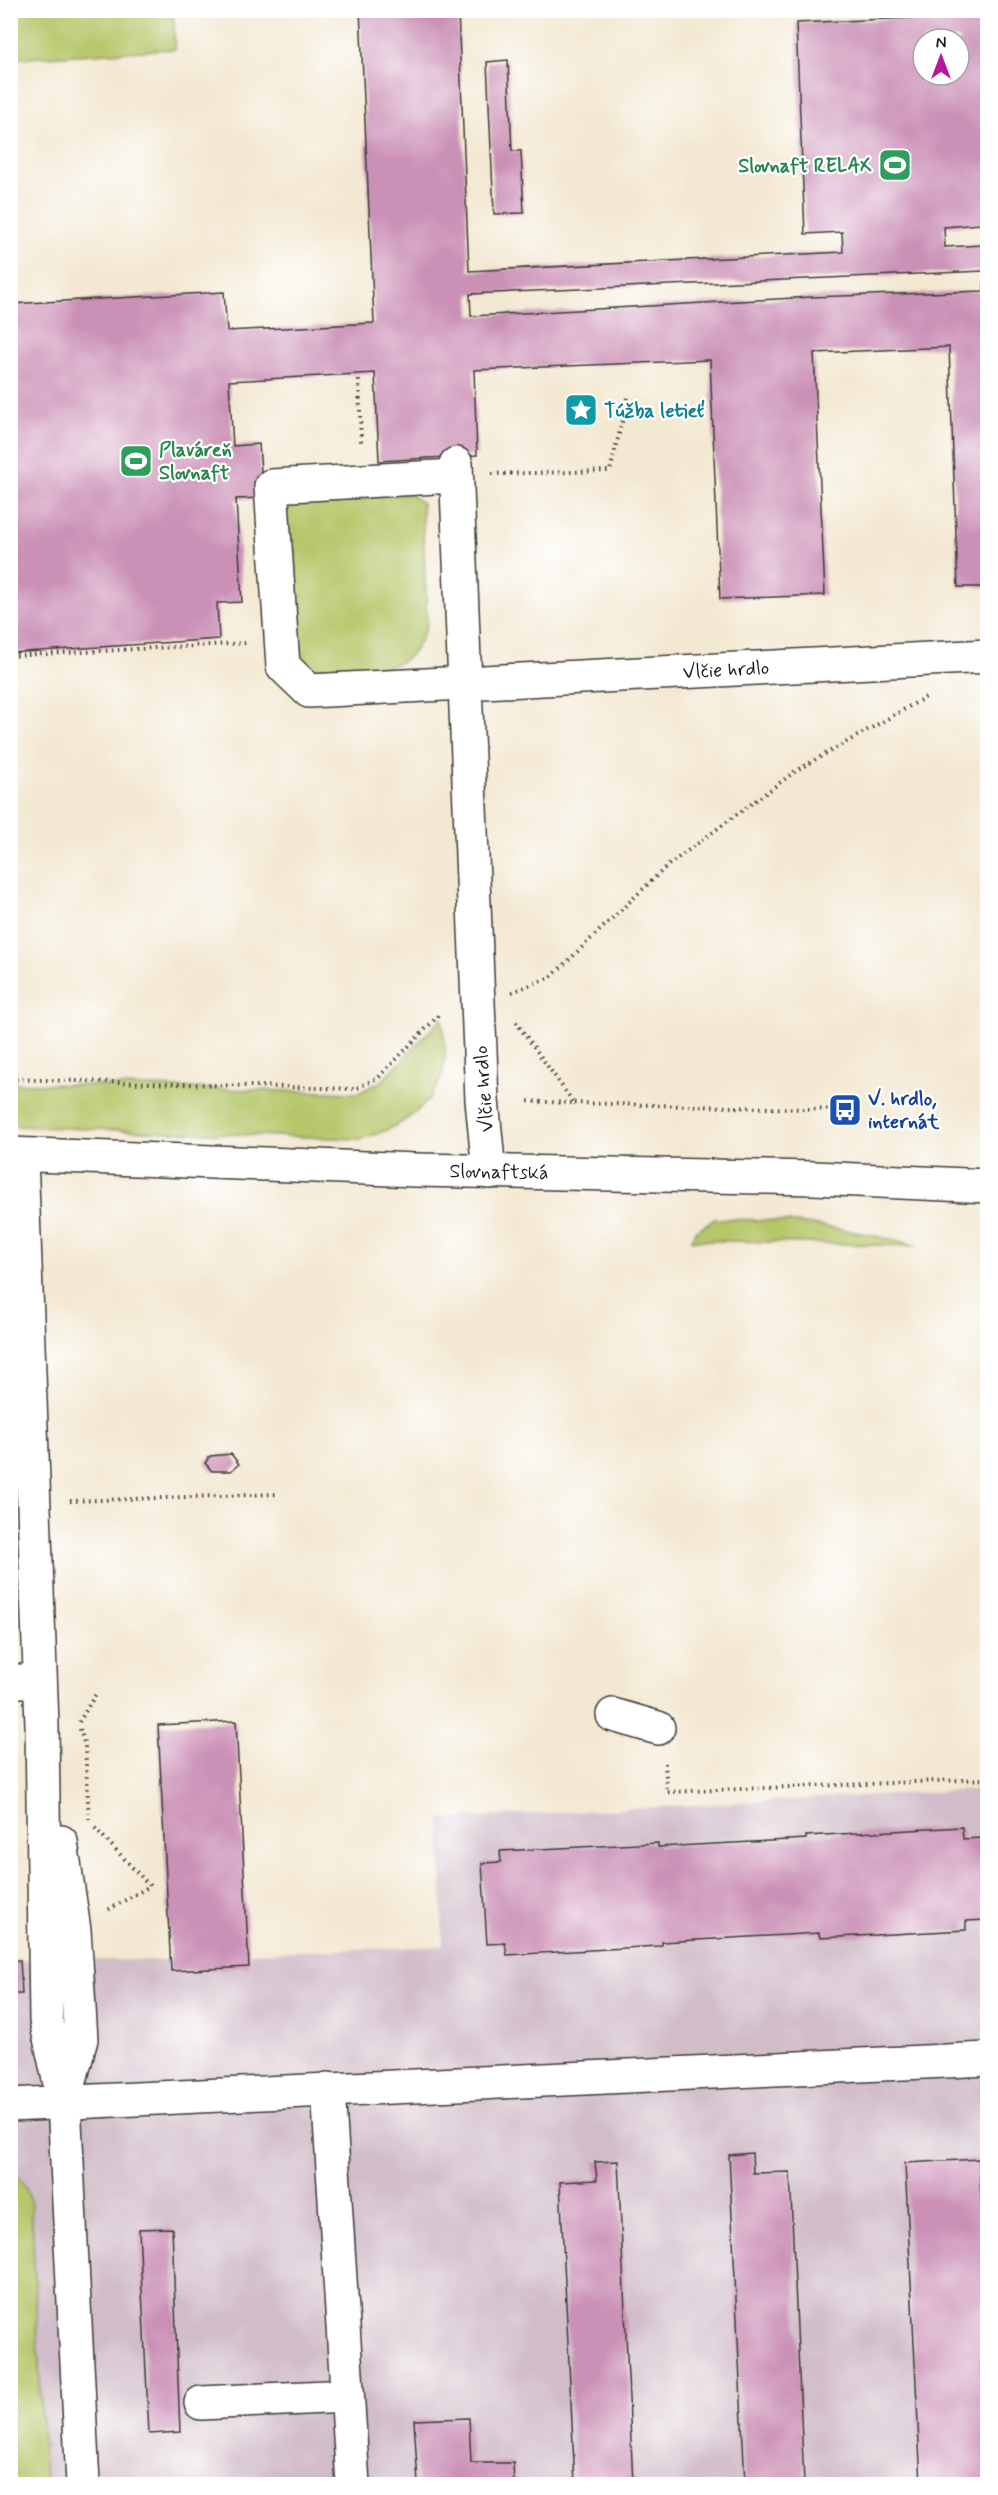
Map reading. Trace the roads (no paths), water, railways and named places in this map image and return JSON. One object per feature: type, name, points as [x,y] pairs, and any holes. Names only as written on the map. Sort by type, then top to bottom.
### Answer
[{"type":"street","name":"Vlčie hrdlo","points":[[489,1172],[482,1100],[464,683],[456,470],[271,486],[283,666],[309,691],[464,683],[987,656]]},
{"type":"street","name":"Slovnaftská","points":[[16,1154],[489,1172],[814,1178],[987,1186]]},
{"type":"street","points":[[16,1154],[25,1681],[42,1725],[74,1930],[81,2039],[64,2102]]},
{"type":"street","points":[[612,1715],[658,1728]]},
{"type":"street","points":[[42,1725],[46,2020],[64,2102],[83,2484]]},
{"type":"street","points":[[10,2105],[987,2059]]},
{"type":"street","points":[[328,2090],[353,2484]]},
{"type":"street","points":[[201,2403],[347,2396]]},
{"type":"place","name":"Slovnaft RELAX","points":[[895,165]]},
{"type":"place","name":"Túžba letieť","points":[[581,410]]},
{"type":"place","name":"Plaváreň Slovnaft","points":[[136,461]]},
{"type":"place","name":"V. hrdlo, internát","points":[[845,1110]]}]
